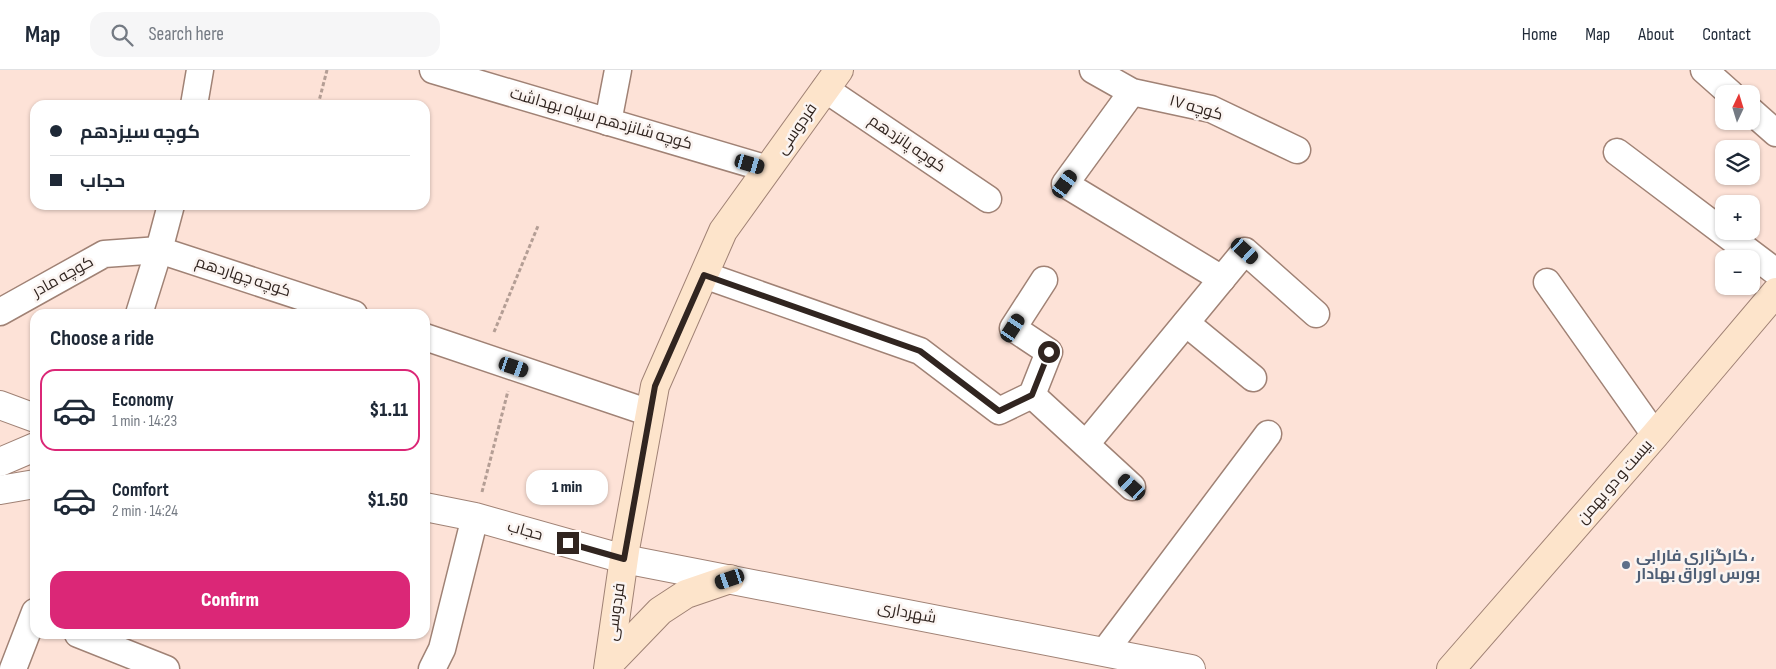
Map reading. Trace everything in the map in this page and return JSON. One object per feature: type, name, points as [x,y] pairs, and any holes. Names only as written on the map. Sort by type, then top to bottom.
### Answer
[{"type":"main road","name":"فردوسی","points":[[609,666],[624,559],[655,386],[723,232],[832,79]]},
{"type":"main road","name":"بیست و دو بهمن","points":[[1451,669],[1656,435],[1776,292]]},
{"type":"main road","points":[[609,666],[660,611],[686,594],[730,579]]},
{"type":"street","points":[[195,100],[200,70]]},
{"type":"street","name":"کوچه شانزدهم سپاه بهداشت","points":[[434,70],[768,169]]},
{"type":"street","points":[[608,122],[618,70]]},
{"type":"street","name":"۱۷ کوچه","points":[[1093,70],[1132,92],[1211,109],[1297,150]]},
{"type":"street","points":[[1704,70],[1721,85]]},
{"type":"street","name":"کوچه پانزدهم","points":[[832,79],[988,199]]},
{"type":"street","points":[[1132,92],[1065,184],[1222,279]]},
{"type":"street","points":[[1760,119],[1776,133]]},
{"type":"street","points":[[1617,152],[1776,272]]},
{"type":"street","points":[[141,309],[160,250],[170,210]]},
{"type":"street","name":"کوچه مادر","points":[[0,312],[104,254],[160,250]]},
{"type":"street","name":"کوچه چهاردهم","points":[[160,250],[339,309]]},
{"type":"street","points":[[1086,444],[1245,251],[1316,314]]},
{"type":"street","points":[[704,275],[920,351],[999,411],[1032,395],[1049,352],[1013,328],[1044,280]]},
{"type":"street","points":[[1547,282],[1656,435]]},
{"type":"street","points":[[1186,323],[1253,378]]},
{"type":"street","points":[[430,339],[650,413]]},
{"type":"street","points":[[0,390],[30,396]]},
{"type":"street","points":[[1032,395],[1132,487]]},
{"type":"street","points":[[0,405],[30,416]]},
{"type":"street","points":[[1105,651],[1268,434]]},
{"type":"street","points":[[0,462],[30,449]]},
{"type":"street","points":[[0,490],[30,485]]},
{"type":"street","name":"حجاب","points":[[430,508],[475,517],[624,559]]},
{"type":"street","points":[[432,669],[442,649],[475,517]]},
{"type":"street","name":"شهرداری","points":[[624,559],[1191,669]]},
{"type":"street","points":[[13,669],[30,625]]},
{"type":"street","points":[[91,639],[166,669]]},
{"type":"path","points":[[319,100],[327,70]]},
{"type":"path","points":[[484,356],[538,226]]},
{"type":"path","points":[[475,517],[514,367]]},
{"type":"place","name":"کارگزاری فارابی ، بورس اوراق بهادار","points":[[1626,565]]},
{"type":"route","points":[[568,543],[624,559],[655,386],[704,275],[920,351],[999,411],[1032,395],[1049,352]]}]
